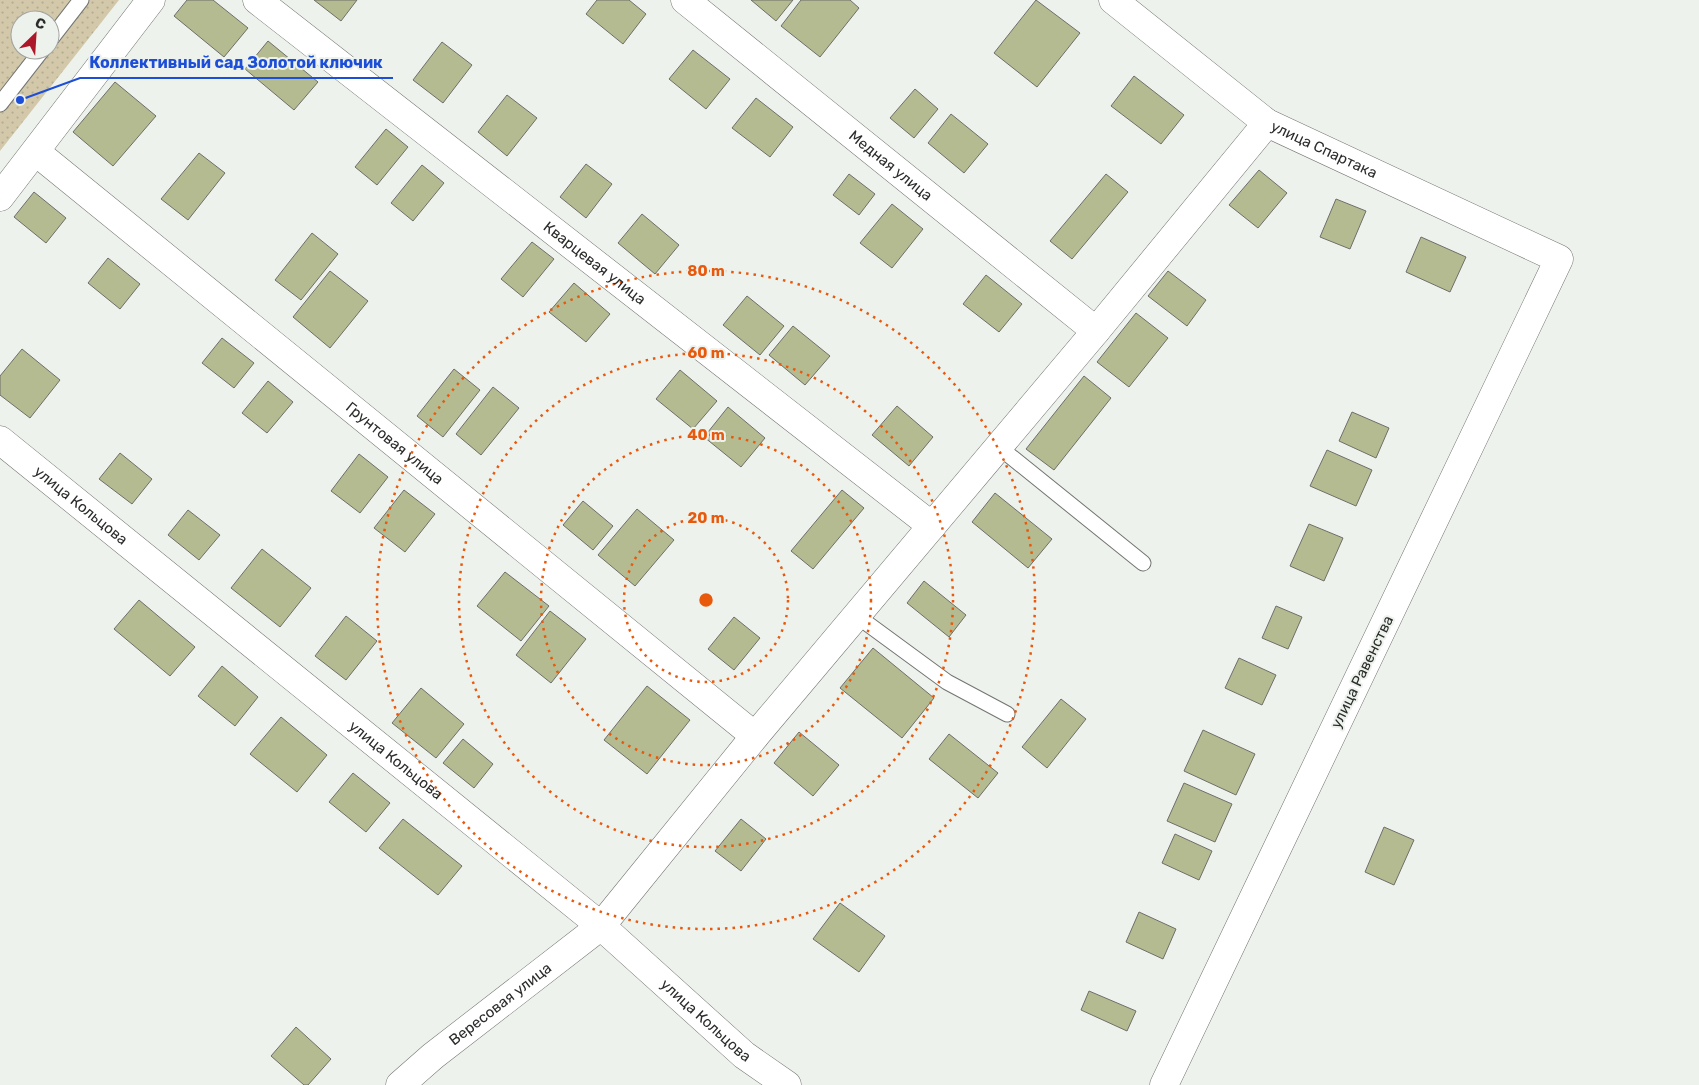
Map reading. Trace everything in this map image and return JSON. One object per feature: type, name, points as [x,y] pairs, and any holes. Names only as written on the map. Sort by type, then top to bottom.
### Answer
[{"type":"street","points":[[0,197],[152,0]]},
{"type":"street","name":"Кварцевая улица","points":[[257,0],[932,526]]},
{"type":"street","name":"Медная улица","points":[[685,0],[1096,330]]},
{"type":"street","name":"улица Спартака","points":[[1113,0],[1267,124],[1559,259]]},
{"type":"street","name":"Вересовая улица","points":[[400,1085],[433,1056],[601,926],[755,736],[999,447],[1267,124]]},
{"type":"street","name":"Грунтовая улица","points":[[36,152],[755,736]]},
{"type":"street","name":"улица Равенства","points":[[1164,1085],[1559,259]]},
{"type":"street","name":"улица Кольцова","points":[[0,440],[601,926],[744,1055],[787,1085]]},
{"type":"lane","points":[[60,27],[81,0]]},
{"type":"lane","points":[[0,104],[34,60]]},
{"type":"lane","points":[[999,447],[1143,563]]},
{"type":"lane","points":[[857,616],[947,682],[1007,714]]},
{"type":"shaded area","points":[[0,0],[119,0],[0,151]]},
{"type":"building","points":[[187,0],[213,0],[248,28],[224,57],[174,16]]},
{"type":"building","points":[[314,0],[357,0],[341,21]]},
{"type":"building","points":[[597,0],[629,0],[646,14],[623,44],[586,14]]},
{"type":"building","points":[[751,0],[793,0],[776,21]]},
{"type":"building","points":[[801,0],[850,0],[859,8],[820,57],[781,26]]},
{"type":"building","points":[[1036,0],[1080,33],[1037,87],[994,53]]},
{"type":"building","points":[[268,41],[318,82],[294,110],[245,69]]},
{"type":"building","points":[[442,42],[472,65],[443,103],[413,80]]},
{"type":"building","points":[[693,50],[730,79],[706,109],[669,79]]},
{"type":"building","points":[[1134,76],[1184,115],[1161,144],[1111,106]]},
{"type":"building","points":[[115,82],[156,116],[113,166],[73,132]]},
{"type":"building","points":[[915,89],[938,109],[914,138],[890,118]]},
{"type":"building","points":[[507,95],[537,118],[507,156],[478,132]]},
{"type":"building","points":[[756,98],[793,127],[770,157],[732,128]]},
{"type":"building","points":[[951,114],[988,144],[964,173],[928,143]]},
{"type":"building","points":[[386,129],[408,147],[377,185],[355,167]]},
{"type":"building","points":[[199,153],[225,173],[188,220],[161,199]]},
{"type":"building","points":[[586,164],[612,184],[586,218],[560,197]]},
{"type":"building","points":[[422,165],[444,183],[413,221],[391,203]]},
{"type":"building","points":[[1259,170],[1287,193],[1258,228],[1229,205]]},
{"type":"building","points":[[849,174],[875,194],[859,215],[833,195]]},
{"type":"building","points":[[1106,174],[1128,192],[1072,259],[1050,241]]},
{"type":"building","points":[[34,192],[66,218],[46,243],[14,217]]},
{"type":"building","points":[[1336,199],[1366,211],[1350,249],[1320,237]]},
{"type":"building","points":[[892,204],[923,229],[892,268],[860,243]]},
{"type":"building","points":[[642,214],[679,245],[655,274],[618,243]]},
{"type":"building","points":[[312,233],[338,254],[301,300],[275,280]]},
{"type":"building","points":[[1421,237],[1466,257],[1450,292],[1406,272]]},
{"type":"building","points":[[532,242],[554,259],[523,297],[501,279]]},
{"type":"building","points":[[108,258],[140,284],[120,309],[88,283]]},
{"type":"building","points":[[330,271],[368,301],[330,348],[293,317]]},
{"type":"building","points":[[1168,271],[1206,300],[1187,326],[1148,296]]},
{"type":"building","points":[[986,275],[1022,304],[999,332],[963,304]]},
{"type":"building","points":[[574,283],[610,314],[586,342],[549,312]]},
{"type":"building","points":[[747,296],[784,326],[760,355],[723,325]]},
{"type":"building","points":[[1136,313],[1168,338],[1129,387],[1097,362]]},
{"type":"building","points":[[793,326],[830,356],[805,385],[769,355]]},
{"type":"building","points":[[222,338],[254,363],[234,388],[202,363]]},
{"type":"building","points":[[22,349],[60,380],[30,418],[0,395],[0,376]]},
{"type":"building","points":[[454,369],[480,390],[443,437],[417,416]]},
{"type":"building","points":[[680,370],[717,401],[693,429],[656,399]]},
{"type":"building","points":[[1084,376],[1111,398],[1054,470],[1026,449]]},
{"type":"building","points":[[268,381],[293,402],[267,433],[242,413]]},
{"type":"building","points":[[493,387],[519,408],[481,455],[456,434]]},
{"type":"building","points":[[897,406],[933,437],[909,466],[872,435]]},
{"type":"building","points":[[728,407],[765,438],[741,467],[704,437]]},
{"type":"building","points":[[1352,412],[1389,428],[1376,458],[1339,441]]},
{"type":"building","points":[[1327,450],[1372,470],[1356,506],[1310,486]]},
{"type":"building","points":[[120,453],[152,479],[132,504],[99,479]]},
{"type":"building","points":[[359,454],[388,477],[360,513],[331,491]]},
{"type":"building","points":[[404,490],[435,514],[405,552],[374,528]]},
{"type":"building","points":[[842,490],[864,508],[813,569],[791,551]]},
{"type":"building","points":[[995,493],[1052,539],[1028,568],[972,522]]},
{"type":"building","points":[[583,501],[613,526],[593,550],[563,525]]},
{"type":"building","points":[[637,509],[674,540],[635,586],[598,555]]},
{"type":"building","points":[[188,510],[220,535],[199,560],[168,535]]},
{"type":"building","points":[[1309,524],[1343,538],[1324,581],[1290,566]]},
{"type":"building","points":[[262,549],[311,588],[280,627],[231,588]]},
{"type":"building","points":[[505,572],[549,606],[521,641],[477,606]]},
{"type":"building","points":[[924,581],[966,615],[949,637],[907,603]]},
{"type":"building","points":[[139,600],[195,647],[170,676],[114,629]]},
{"type":"building","points":[[1276,606],[1302,617],[1288,649],[1262,638]]},
{"type":"building","points":[[550,611],[586,639],[551,683],[516,655]]},
{"type":"building","points":[[346,616],[377,641],[346,680],[315,656]]},
{"type":"building","points":[[734,617],[760,638],[734,670],[708,649]]},
{"type":"building","points":[[873,648],[934,698],[902,738],[840,688]]},
{"type":"building","points":[[1239,658],[1276,675],[1262,705],[1225,688]]},
{"type":"building","points":[[222,666],[258,697],[235,726],[198,696]]},
{"type":"building","points":[[647,686],[690,720],[647,774],[604,740]]},
{"type":"building","points":[[421,688],[464,724],[436,758],[392,723]]},
{"type":"building","points":[[1061,699],[1086,719],[1047,768],[1022,747]]},
{"type":"building","points":[[281,717],[327,755],[297,792],[250,754]]},
{"type":"building","points":[[1203,730],[1255,754],[1236,795],[1184,771]]},
{"type":"building","points":[[799,732],[839,765],[813,796],[774,763]]},
{"type":"building","points":[[949,734],[998,773],[978,798],[929,759]]},
{"type":"building","points":[[463,739],[493,764],[474,788],[443,763]]},
{"type":"building","points":[[353,773],[390,803],[366,832],[329,802]]},
{"type":"building","points":[[1184,783],[1232,804],[1215,842],[1167,821]]},
{"type":"building","points":[[403,819],[462,866],[438,895],[379,848]]},
{"type":"building","points":[[741,819],[766,839],[741,871],[715,851]]},
{"type":"building","points":[[1384,827],[1414,840],[1394,885],[1365,872]]},
{"type":"building","points":[[1175,834],[1212,851],[1199,880],[1162,863]]},
{"type":"building","points":[[840,903],[885,936],[859,972],[813,939]]},
{"type":"building","points":[[1139,912],[1176,929],[1163,959],[1126,942]]},
{"type":"building","points":[[1089,991],[1136,1011],[1127,1031],[1081,1010]]},
{"type":"building","points":[[296,1027],[331,1059],[308,1085],[304,1085],[271,1056]]},
{"type":"place","name":"Коллективный сад Золотой ключик","points":[[20,100]]}]
